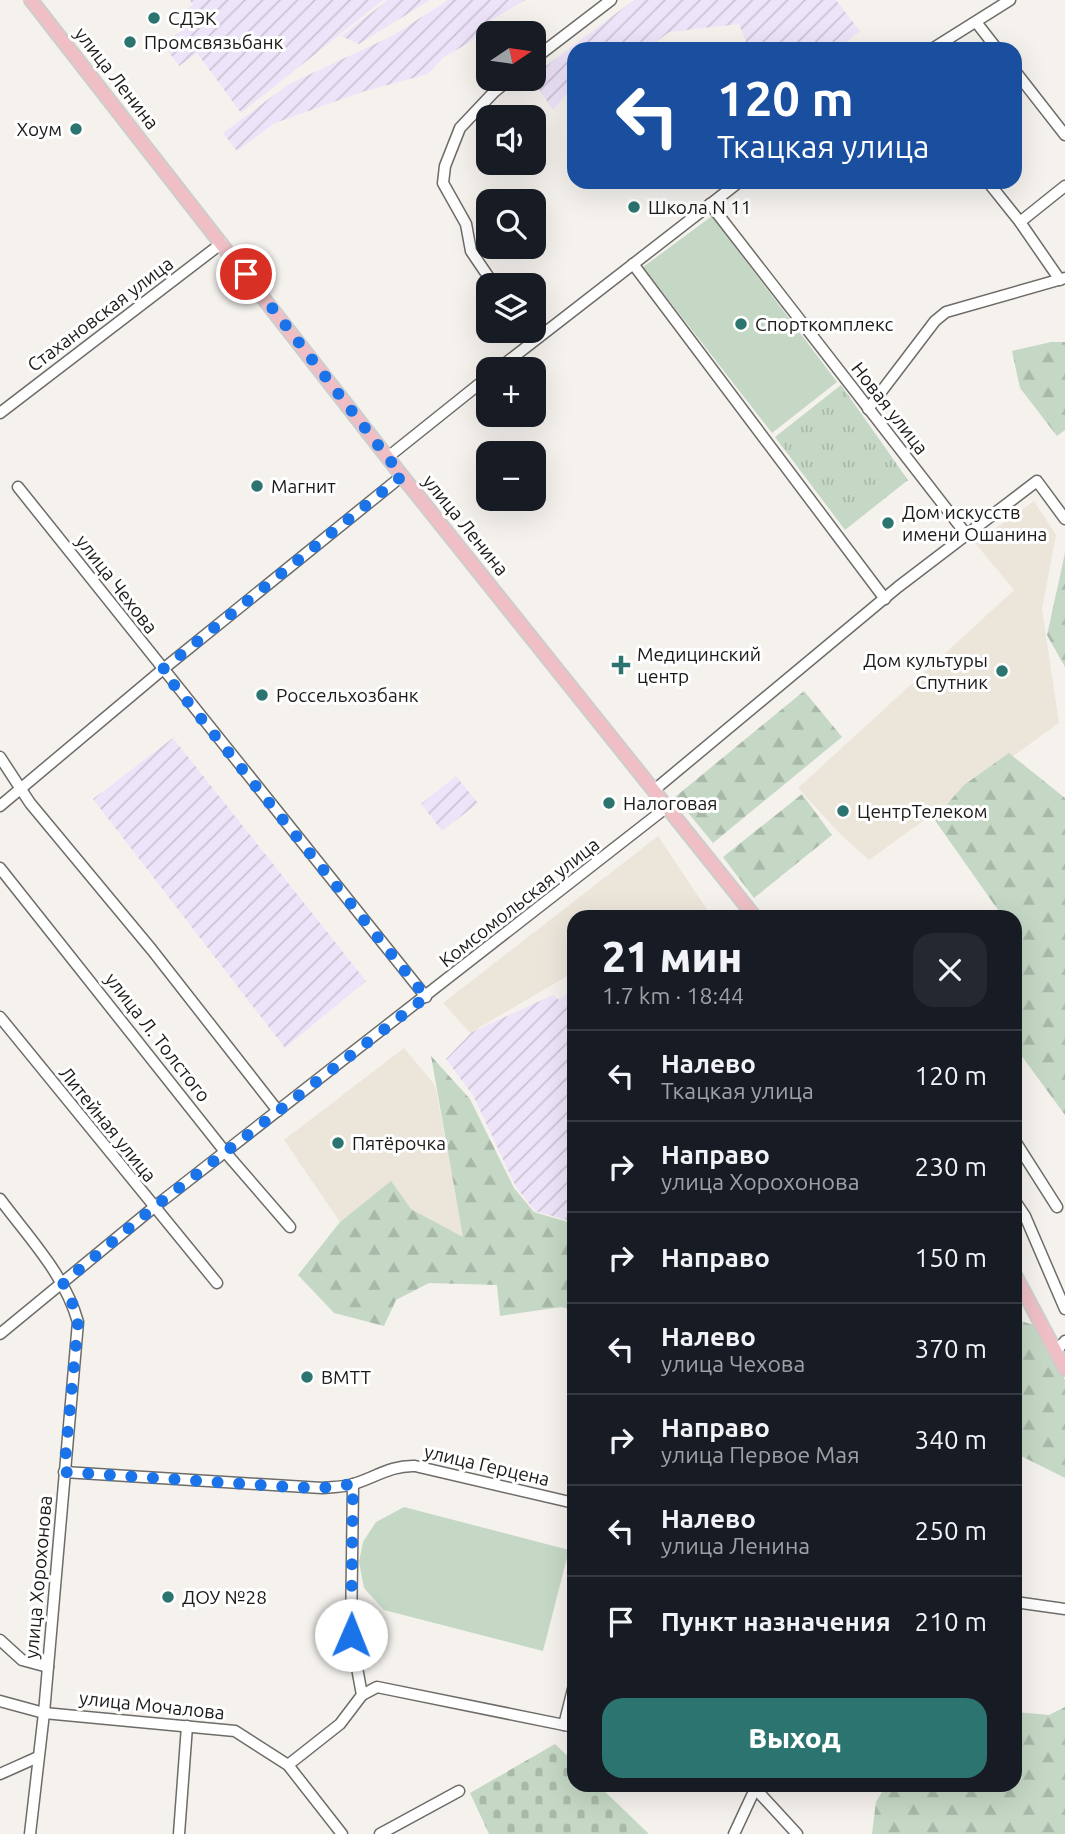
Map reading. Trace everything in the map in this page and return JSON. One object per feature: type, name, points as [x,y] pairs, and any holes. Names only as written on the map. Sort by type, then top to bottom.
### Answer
[{"type":"main road","name":"улица Ленина","points":[[31,0],[402,476],[749,910]]},
{"type":"main road","points":[[1022,1286],[1061,1347],[1065,1369]]},
{"type":"street","points":[[546,50],[611,0]]},
{"type":"street","points":[[943,42],[1010,0]]},
{"type":"street","points":[[976,22],[992,42]]},
{"type":"street","points":[[1022,80],[1065,135]]},
{"type":"street","points":[[486,273],[471,251],[466,224],[443,183],[445,166],[460,128],[495,91]]},
{"type":"street","points":[[1020,222],[1065,186]]},
{"type":"street","points":[[546,331],[730,189]]},
{"type":"street","points":[[868,409],[934,321],[946,312],[1062,279],[994,189]]},
{"type":"street","name":"Новая улица","points":[[710,204],[966,534]]},
{"type":"street","name":"Стахановская улица","points":[[0,413],[222,243]]},
{"type":"street","points":[[634,264],[885,599]]},
{"type":"street","points":[[513,357],[531,343]]},
{"type":"street","points":[[388,457],[476,387]]},
{"type":"street","points":[[0,806],[162,670],[402,476]]},
{"type":"street","points":[[653,791],[885,599],[1037,481],[1065,519]]},
{"type":"street","name":"улица Чехова","points":[[18,487],[426,997]]},
{"type":"street","points":[[0,757],[30,803],[152,950],[278,1111]]},
{"type":"street","name":"Комсомольская улица","points":[[0,1334],[153,1208],[667,807]]},
{"type":"street","name":"улица Л. Толстого","points":[[0,868],[226,1153],[290,1227]]},
{"type":"street","name":"Литейная улица","points":[[0,1017],[153,1208],[217,1283]]},
{"type":"street","points":[[1022,1152],[1057,1207]]},
{"type":"street","name":"улица Хорохонова","points":[[0,1199],[63,1283],[78,1322],[44,1713],[30,1834]]},
{"type":"street","points":[[1022,1212],[1065,1310]]},
{"type":"street","name":"улица Герцена","points":[[64,1472],[322,1488],[353,1484],[402,1465],[567,1501]]},
{"type":"street","points":[[353,1484],[351,1635],[362,1695]]},
{"type":"street","points":[[1022,1603],[1065,1609]]},
{"type":"street","points":[[0,1640],[22,1660],[48,1667]]},
{"type":"street","points":[[288,1765],[341,1724],[362,1695],[377,1687],[567,1726]]},
{"type":"street","name":"улица Мочалова","points":[[0,1701],[44,1713],[235,1731],[288,1765],[342,1834]]},
{"type":"street","points":[[179,1834],[187,1726]]},
{"type":"street","points":[[0,1774],[38,1757]]},
{"type":"street","points":[[380,1834],[459,1791]]},
{"type":"street","points":[[734,1834],[751,1792]]},
{"type":"street","points":[[758,1792],[797,1834]]},
{"type":"shaded area","points":[[190,0],[383,0],[241,113],[197,53],[179,66],[163,44],[190,25],[182,12],[193,5]]},
{"type":"shaded area","points":[[388,0],[430,0],[359,44],[341,36]]},
{"type":"shaded area","points":[[448,0],[525,0],[491,21],[476,21],[476,37],[444,57],[428,74],[362,92],[275,123],[237,151],[223,133],[289,84],[392,36]]},
{"type":"shaded area","points":[[634,0],[836,0],[860,31],[846,42],[746,42],[739,24],[669,32],[656,42],[578,42]]},
{"type":"shaded area","points":[[567,50],[567,93],[553,110],[540,91],[546,91],[546,66]]},
{"type":"shaded area","points":[[1034,501],[1056,535],[1042,609],[1059,723],[869,860],[842,836],[798,788],[1014,590],[975,543]]},
{"type":"shaded area","points":[[173,738],[366,981],[285,1048],[93,799]]},
{"type":"shaded area","points":[[456,776],[478,803],[442,831],[421,804]]},
{"type":"shaded area","points":[[658,836],[707,910],[567,910],[567,976],[470,1033],[443,1003]]},
{"type":"shaded area","points":[[567,994],[567,1220],[535,1211],[516,1187],[474,1097],[446,1059],[472,1032],[553,995],[559,1000]]},
{"type":"shaded area","points":[[404,1048],[435,1085],[464,1238],[411,1209],[355,1210],[340,1222],[284,1140]]},
{"type":"green space","name":"Спорткомплекс","points":[[712,216],[837,382],[772,433],[643,267]]},
{"type":"green space","points":[[1051,342],[1065,342],[1065,430],[1057,436],[1020,388],[1012,351]]},
{"type":"green space","points":[[841,385],[908,480],[845,530],[775,437]]},
{"type":"green space","points":[[1065,553],[1065,667],[1047,635]]},
{"type":"green space","points":[[804,691],[842,737],[713,843],[675,797]]},
{"type":"green space","points":[[1009,753],[1065,798],[1065,1115],[1022,1057],[1022,910],[998,910],[934,819],[964,785]]},
{"type":"green space","points":[[802,794],[832,835],[754,898],[723,857]]},
{"type":"green space","points":[[431,1056],[470,1099],[514,1188],[534,1212],[567,1222],[567,1308],[500,1316],[497,1285],[429,1283],[396,1300],[384,1326],[334,1313],[298,1275],[340,1222],[391,1181],[411,1209],[463,1237]]},
{"type":"green space","points":[[1022,1321],[1039,1327],[1065,1380],[1065,1478],[1022,1456]]},
{"type":"green space","points":[[404,1507],[567,1549],[543,1651],[384,1610],[364,1588],[359,1562],[363,1542],[376,1522]]},
{"type":"green space","points":[[1065,1707],[1065,1834],[872,1834],[876,1802],[882,1792],[1022,1792],[1022,1713],[1049,1715]]},
{"type":"green space","points":[[555,1744],[567,1755],[567,1792],[605,1792],[649,1834],[489,1834],[470,1793]]},
{"type":"place","name":"СДЭК","points":[[154,18]]},
{"type":"place","name":"Промсвязьбанк","points":[[130,42]]},
{"type":"place","name":"Хоум","points":[[76,129]]},
{"type":"place","name":"Школа N 11","points":[[634,207]]},
{"type":"place","name":"Спорткомплекс","points":[[741,324]]},
{"type":"place","name":"Магнит","points":[[257,486]]},
{"type":"place","name":"Дом искусств имени Ошанина","points":[[888,523]]},
{"type":"place","name":"Медицинский центр","points":[[621,665]]},
{"type":"place","name":"Дом культуры Спутник","points":[[1002,671]]},
{"type":"place","name":"Россельхозбанк","points":[[262,695]]},
{"type":"place","name":"Налоговая","points":[[609,803]]},
{"type":"place","name":"ЦентрТелеком","points":[[843,811]]},
{"type":"place","name":"Пятёрочка","points":[[338,1143]]},
{"type":"place","name":"ВМТТ","points":[[307,1377]]},
{"type":"place","name":"ДОУ №28","points":[[168,1597]]},
{"type":"route","points":[[246,274],[402,476],[162,670],[426,997],[153,1208],[63,1283],[78,1322],[64,1472],[291,1487],[322,1488],[353,1484],[351,1635]]}]
